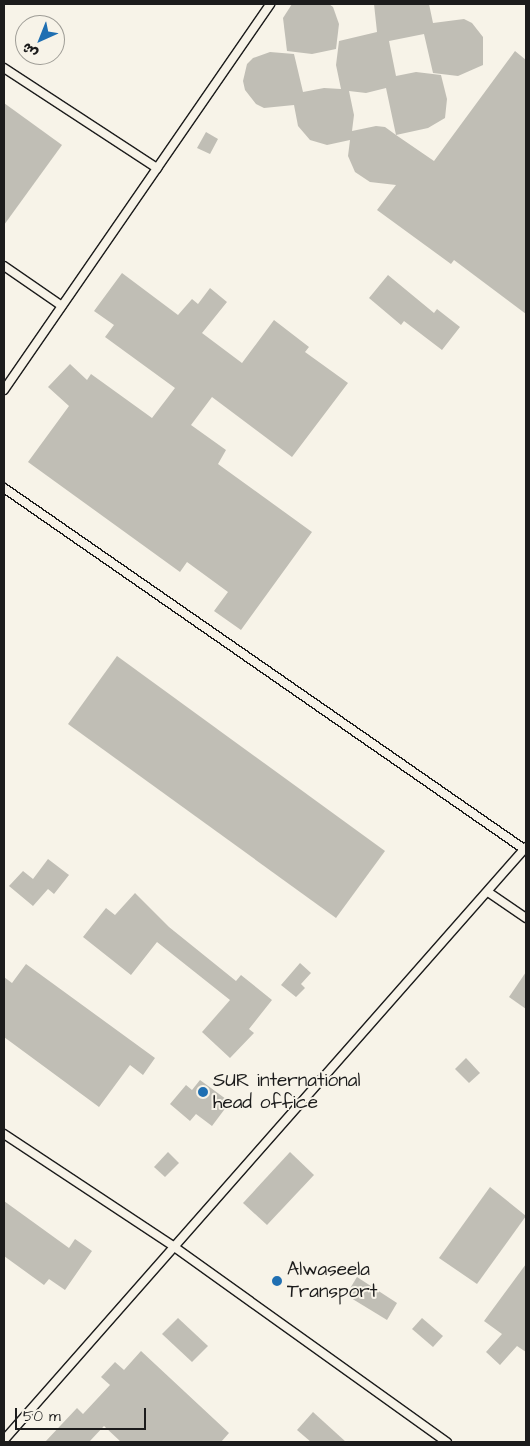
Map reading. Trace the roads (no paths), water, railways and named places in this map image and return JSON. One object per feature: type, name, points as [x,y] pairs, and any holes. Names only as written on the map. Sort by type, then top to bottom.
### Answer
[{"type":"lane","points":[[4,390],[270,4]]},
{"type":"lane","points":[[4,68],[157,168]]},
{"type":"lane","points":[[4,266],[62,306]]},
{"type":"lane","points":[[4,488],[525,848],[4,1440]]},
{"type":"lane","points":[[488,892],[526,918]]},
{"type":"lane","points":[[4,1134],[173,1246],[447,1442]]},
{"type":"place","name":"SUR international head office","points":[[203,1092]]},
{"type":"place","name":"Alwaseela Transport","points":[[277,1281]]}]
